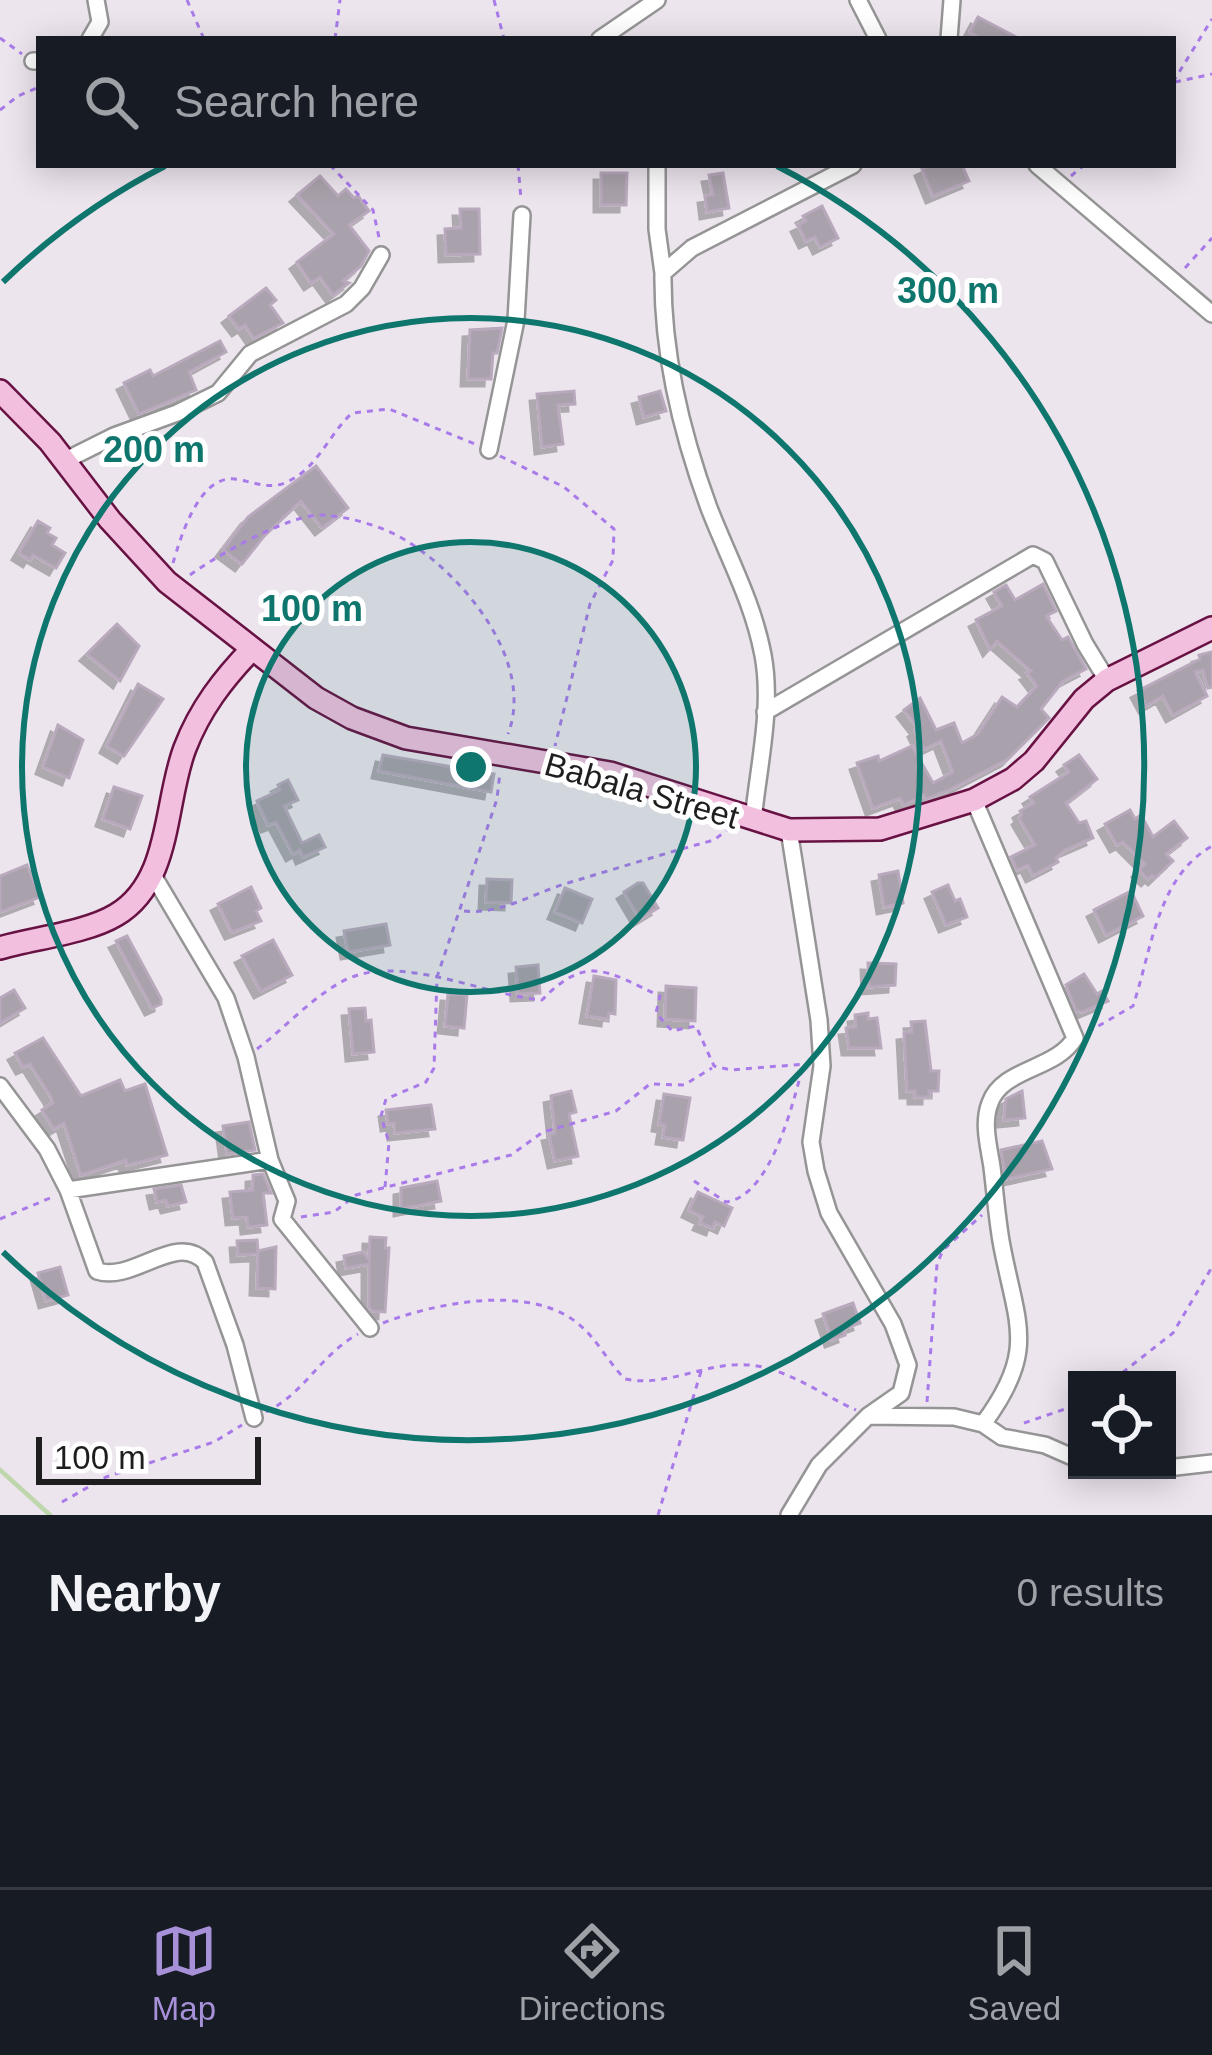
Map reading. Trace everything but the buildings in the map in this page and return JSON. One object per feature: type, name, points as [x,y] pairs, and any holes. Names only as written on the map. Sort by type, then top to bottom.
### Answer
[{"type":"street","points":[[92,36],[100,22],[96,0]]},
{"type":"street","points":[[604,36],[657,0]]},
{"type":"street","points":[[858,0],[873,36]]},
{"type":"street","points":[[949,36],[952,0]]},
{"type":"street","points":[[656,168],[667,358],[704,492],[740,574],[764,660],[765,712],[745,819]]},
{"type":"street","points":[[662,273],[692,248],[847,168]]},
{"type":"street","points":[[1041,168],[1212,314]]},
{"type":"street","points":[[489,450],[516,320],[522,215]]},
{"type":"street","points":[[64,461],[218,393],[250,354],[346,304],[381,256]]},
{"type":"street","name":"Babala Street","points":[[0,391],[172,586],[316,698],[352,718],[406,738],[610,773],[789,830],[880,829],[974,800],[1012,779],[1034,760],[1084,699],[1108,680],[1212,628]]},
{"type":"street","points":[[765,712],[1033,555],[1045,561],[1108,680]]},
{"type":"street","points":[[0,948],[116,916],[153,875],[175,780],[194,726],[222,681],[251,649]]},
{"type":"street","points":[[974,800],[1075,1038],[1068,1050],[1005,1082],[990,1099],[986,1121],[996,1200],[1022,1337],[1009,1386],[983,1424]]},
{"type":"street","points":[[773,1515],[790,1512],[819,1465],[868,1416],[901,1393],[908,1365],[893,1324],[830,1213],[816,1171],[812,1142],[822,1066],[819,1020],[789,830]]},
{"type":"street","points":[[153,875],[226,998],[270,1160],[286,1201],[281,1219],[370,1328]]},
{"type":"street","points":[[0,1086],[47,1149],[98,1271],[133,1271],[184,1251],[196,1253],[205,1262],[235,1345],[254,1418]]},
{"type":"street","points":[[68,1190],[270,1160]]},
{"type":"street","points":[[868,1416],[928,1414],[983,1424],[1002,1437],[1045,1444],[1068,1455]]},
{"type":"street","points":[[1176,1467],[1212,1463]]},
{"type":"path","points":[[187,0],[203,36]]},
{"type":"path","points":[[335,36],[340,0]]},
{"type":"path","points":[[494,0],[503,36]]},
{"type":"path","points":[[1176,77],[1212,19]]},
{"type":"path","points":[[197,36],[200,27]]},
{"type":"path","points":[[0,38],[36,61]]},
{"type":"path","points":[[1176,81],[1212,74]]},
{"type":"path","points":[[0,110],[36,88]]},
{"type":"path","points":[[333,168],[373,210],[381,256]]},
{"type":"path","points":[[518,168],[522,215]]},
{"type":"path","points":[[1174,280],[1212,238]]},
{"type":"path","points":[[172,586],[189,523],[212,486],[233,479],[260,486],[286,483],[311,465],[352,413],[388,409],[489,450],[564,487],[614,529],[613,560],[590,604],[551,761]]},
{"type":"path","points":[[172,586],[239,544],[317,514],[373,526],[406,540],[463,588],[511,667],[512,725],[500,755],[497,799],[437,977],[434,1068],[426,1082],[386,1099],[381,1116],[389,1143],[385,1187]]},
{"type":"path","points":[[462,911],[500,908],[569,882],[713,840],[745,819]]},
{"type":"path","points":[[1075,1038],[1133,1006],[1170,886],[1189,859],[1212,846]]},
{"type":"path","points":[[246,1058],[343,981],[379,970],[437,977],[512,998],[542,1000],[561,980],[583,969],[615,975],[660,996],[656,1012],[672,1031],[696,1026],[714,1066]]},
{"type":"path","points":[[694,1181],[726,1202],[744,1196],[776,1150],[803,1064]]},
{"type":"path","points":[[281,1219],[334,1212],[356,1195],[511,1155],[543,1132],[616,1111],[650,1084],[684,1085],[714,1066],[731,1070],[822,1066]]},
{"type":"path","points":[[0,1219],[68,1190]]},
{"type":"path","points":[[928,1414],[937,1264],[943,1250],[996,1200]]},
{"type":"path","points":[[1124,1371],[1173,1333],[1212,1267]]},
{"type":"path","points":[[62,1502],[106,1477],[214,1442],[286,1402],[335,1347],[370,1328],[424,1307],[470,1300],[512,1302],[572,1318],[625,1379],[637,1382],[702,1368],[751,1365],[775,1370],[868,1416]]},
{"type":"path","points":[[658,1515],[702,1368]]},
{"type":"path","points":[[1002,1437],[1033,1418],[1068,1408]]},
{"type":"waterway","points":[[0,1470],[50,1515]]}]
